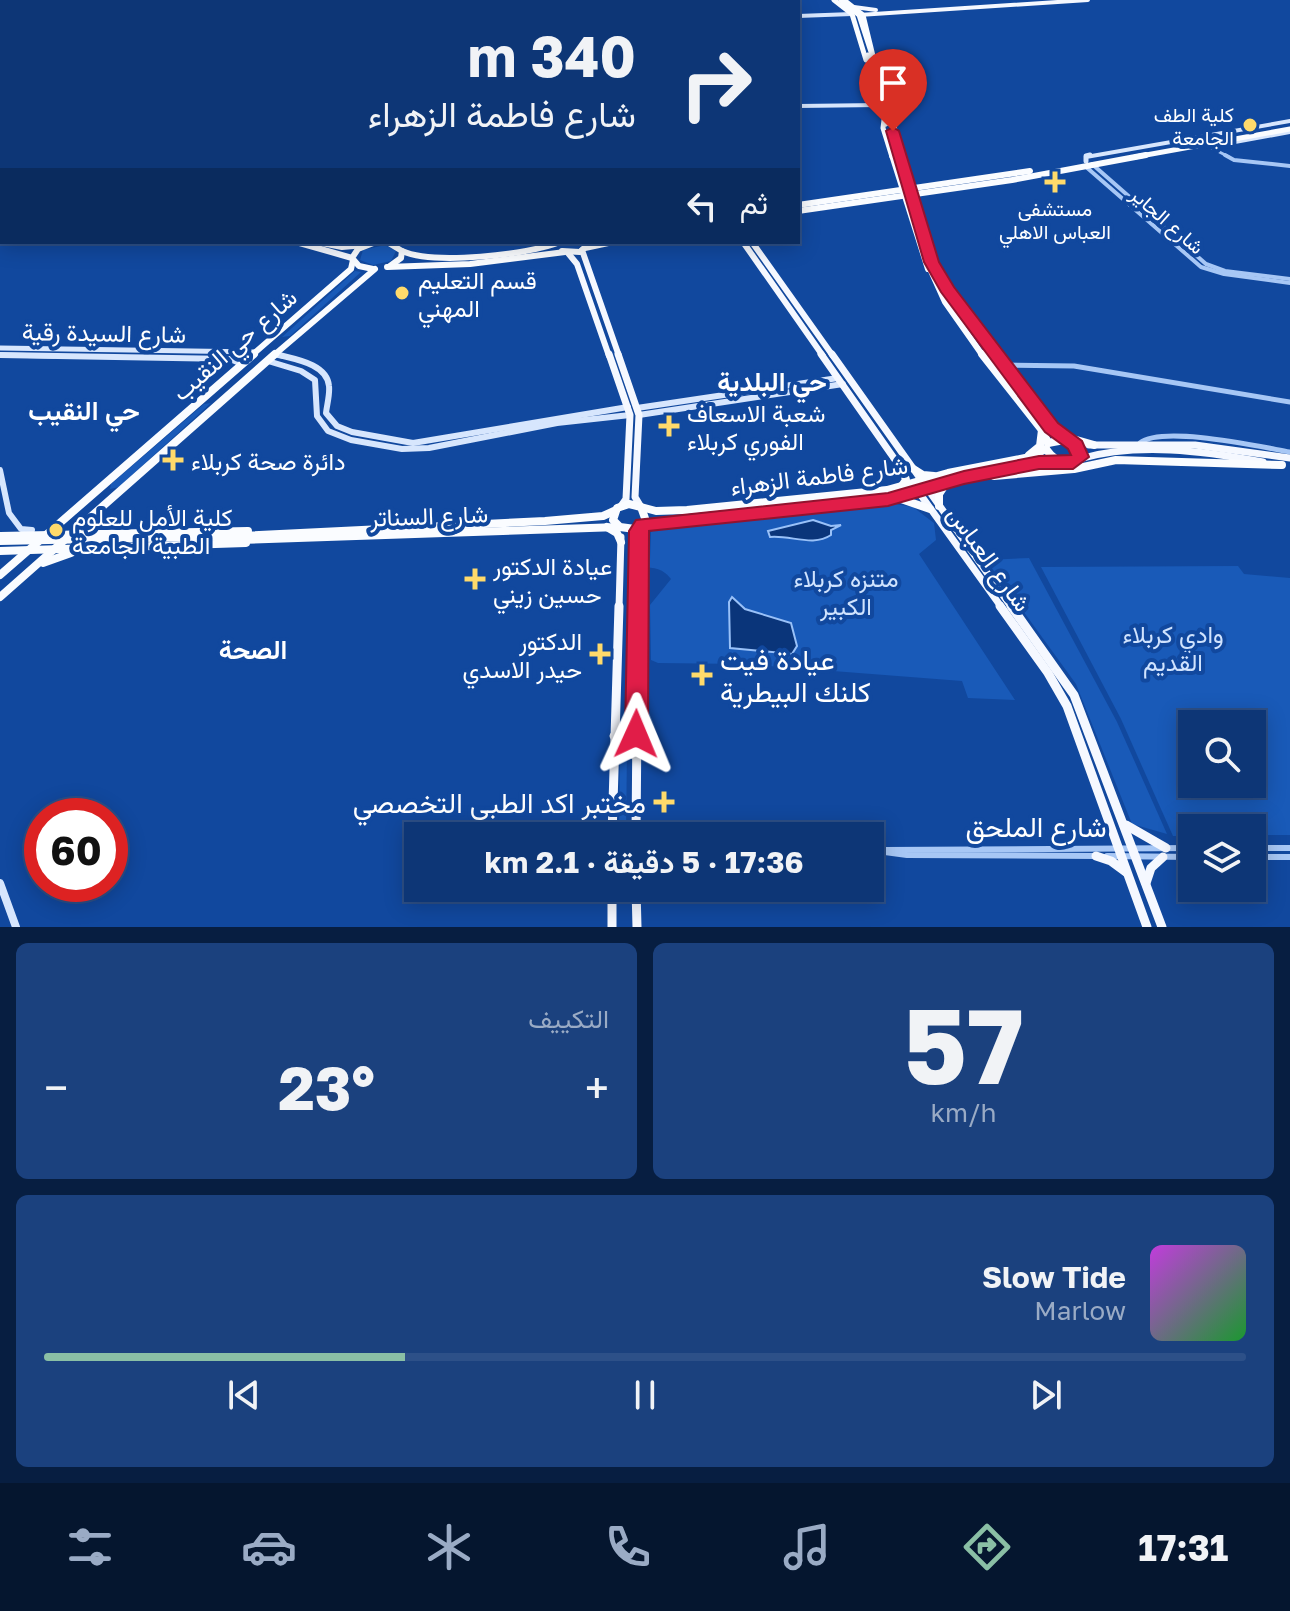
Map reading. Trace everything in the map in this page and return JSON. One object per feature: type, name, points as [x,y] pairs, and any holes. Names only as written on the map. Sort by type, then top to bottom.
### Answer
[{"type":"highway","points":[[839,0],[863,15],[879,105],[888,120],[915,190],[934,273]]},
{"type":"highway","points":[[839,0],[852,17],[870,58]]},
{"type":"highway","points":[[839,0],[857,15],[929,262],[955,315],[1047,429],[1080,451],[1079,459]]},
{"type":"highway","points":[[888,120],[883,128],[923,261],[1047,429],[1094,445]]},
{"type":"highway","points":[[800,209],[888,190],[925,189],[1213,145],[1290,126]]},
{"type":"highway","points":[[1088,163],[1176,143],[1290,126]]},
{"type":"highway","points":[[997,178],[1032,173]]},
{"type":"highway","points":[[915,190],[925,189]]},
{"type":"highway","points":[[800,209],[894,197],[902,192]]},
{"type":"highway","points":[[800,209],[829,203]]},
{"type":"highway","points":[[401,247],[410,256],[454,257],[555,244]]},
{"type":"highway","points":[[559,244],[558,248],[567,253]]},
{"type":"highway","name":"شارع حي النقيب","points":[[71,512],[272,338],[352,262],[356,251],[365,245]]},
{"type":"highway","points":[[387,267],[401,258],[401,247]]},
{"type":"highway","points":[[352,262],[371,271],[387,267],[477,263],[567,253],[586,247]]},
{"type":"highway","name":"شارع حي النقيب","points":[[25,574],[371,271]]},
{"type":"highway","points":[[272,338],[288,343]]},
{"type":"highway","points":[[204,397],[220,403]]},
{"type":"highway","points":[[1047,429],[1047,446],[1054,459],[1064,462]]},
{"type":"highway","points":[[1018,459],[1040,446],[1047,429]]},
{"type":"highway","name":"شارع فاطمة الزهراء","points":[[615,510],[641,507],[670,511],[888,499],[920,487],[939,475],[1043,453],[1047,446],[1057,440],[1070,442]]},
{"type":"highway","name":"شارع فاطمة الزهراء","points":[[815,503],[949,482],[1039,463],[1079,459]]},
{"type":"highway","points":[[973,476],[1074,469],[1116,460],[1286,466]]},
{"type":"highway","points":[[899,488],[906,480],[907,469],[923,475],[939,475]]},
{"type":"highway","points":[[888,499],[912,501],[935,508],[939,494],[949,482]]},
{"type":"highway","points":[[106,483],[104,488],[107,492],[123,489]]},
{"type":"highway","name":"شارع فاطمة الزهراء","points":[[620,527],[630,530],[804,504]]},
{"type":"highway","points":[[641,507],[647,518],[644,526]]},
{"type":"highway","points":[[615,510],[613,520],[620,527]]},
{"type":"highway","name":"شارع السناتر","points":[[545,526],[615,510]]},
{"type":"highway","points":[[1,544],[71,512]]},
{"type":"highway","points":[[2,573],[71,512]]},
{"type":"highway","points":[[92,517],[87,526],[95,532]]},
{"type":"highway","name":"شارع السناتر","points":[[271,537],[384,525],[493,520],[526,526]]},
{"type":"highway","name":"شارع السناتر","points":[[1,544],[526,526],[620,527]]},
{"type":"highway","points":[[602,527],[614,530],[621,542]]},
{"type":"highway","points":[[1,544],[47,534],[188,529],[271,537]]},
{"type":"highway","points":[[99,549],[92,546],[92,540],[106,532]]},
{"type":"highway","points":[[1,544],[28,551],[271,537]]},
{"type":"highway","points":[[1,544],[11,559],[2,573]]},
{"type":"highway","points":[[0,597],[25,574],[59,556],[99,549]]},
{"type":"main road","points":[[863,15],[1048,0]]},
{"type":"main road","points":[[800,16],[852,17],[882,11],[1088,0]]},
{"type":"main road","points":[[854,7],[882,11]]},
{"type":"main road","points":[[800,106],[879,105]]},
{"type":"main road","points":[[1213,145],[1290,126]]},
{"type":"main road","name":"شارع العباس","points":[[744,244],[841,381],[1074,695],[1162,927]]},
{"type":"main road","name":"شارع العباس","points":[[753,244],[907,469]]},
{"type":"main road","points":[[317,245],[365,245]]},
{"type":"main road","points":[[317,245],[352,262]]},
{"type":"main road","points":[[586,247],[586,263],[634,411],[635,497],[641,507]]},
{"type":"main road","points":[[567,253],[577,264],[634,411]]},
{"type":"main road","points":[[577,264],[586,263]]},
{"type":"main road","name":"شارع السيدة رقية","points":[[0,348],[233,359],[242,364]]},
{"type":"main road","points":[[26,355],[32,349]]},
{"type":"main road","name":"شارع السيدة رقية","points":[[0,355],[256,352]]},
{"type":"main road","points":[[275,354],[309,365],[325,375],[329,384],[326,413],[337,426],[394,441],[432,441],[559,416],[634,411]]},
{"type":"main road","points":[[268,361],[301,371],[315,380],[317,416],[328,431],[351,440],[402,449],[429,448],[557,423],[841,381]]},
{"type":"main road","points":[[1070,442],[1219,447],[1290,455]]},
{"type":"main road","points":[[615,510],[626,499],[633,450]]},
{"type":"main road","points":[[1079,459],[1103,454],[1176,452],[1238,457],[1286,466]]},
{"type":"main road","points":[[0,470],[4,510],[21,529],[32,530]]},
{"type":"main road","name":"شارع العباس","points":[[935,508],[1048,673],[1067,706],[1147,927]]},
{"type":"main road","points":[[636,822],[635,757],[644,526]]},
{"type":"main road","points":[[612,822],[620,527]]},
{"type":"main road","points":[[613,733],[624,742],[636,734]]},
{"type":"main road","points":[[612,756],[616,751],[626,749],[635,757]]},
{"type":"main road","points":[[1123,822],[1164,852],[1151,868],[1146,885]]},
{"type":"main road","points":[[1096,856],[1116,864],[1128,875]]},
{"type":"main road","points":[[0,883],[16,927]]},
{"type":"main road","points":[[612,902],[612,927]]},
{"type":"main road","points":[[636,902],[637,927]]},
{"type":"street","points":[[1213,145],[1238,161],[1290,164]]},
{"type":"street","name":"شارع الجاير","points":[[1088,163],[1206,264],[1225,271],[1290,281]]},
{"type":"street","name":"شارع الجاير","points":[[1088,163],[1141,216],[1208,270],[1290,281]]},
{"type":"street","points":[[1141,216],[1150,216]]},
{"type":"street","points":[[1002,365],[1074,366],[1290,402]]},
{"type":"street","points":[[1266,848],[1290,848]]},
{"type":"street","name":"شارع الملحق","points":[[985,852],[1178,850]]},
{"type":"street","points":[[884,851],[907,855],[985,852]]},
{"type":"street","name":"شارع الملحق","points":[[985,852],[1096,856],[1120,852]]},
{"type":"street","name":"شارع الملحق","points":[[1164,852],[1178,854]]},
{"type":"street","points":[[1266,857],[1290,857]]},
{"type":"green space","points":[[385,245],[396,251],[391,261],[373,265],[360,260],[363,250]]},
{"type":"green space","points":[[355,271],[361,272],[290,336],[282,337]]},
{"type":"green space","points":[[211,403],[119,487],[110,489],[111,484],[204,404]]},
{"type":"green space","name":"متنزه كربلاء الكبير","points":[[895,504],[913,507],[934,523],[936,540],[919,554],[1015,700],[968,698],[962,681],[744,664],[658,663],[651,660],[650,605],[671,579],[660,570],[641,566],[645,532],[649,532],[650,559],[651,532],[657,528]]},
{"type":"green space","points":[[1029,558],[1117,722],[1167,834],[1132,824],[1076,684],[986,560]]},
{"type":"green space","name":"وادي كربلاء القديم","points":[[1238,566],[1244,574],[1290,578],[1290,835],[1266,835],[1266,814],[1178,814],[1178,836],[1173,836],[1121,719],[1041,567]]},
{"type":"green space","points":[[620,747],[627,747],[626,822],[619,822]]},
{"type":"shaded area","points":[[813,520],[831,526],[841,525],[831,530],[831,535],[817,540],[770,537],[768,531]]},
{"type":"shaded area","points":[[732,597],[745,609],[791,623],[797,646],[792,654],[730,648],[729,602]]},
{"type":"place","name":"كلية الطف الجامعة","points":[[1250,125]]},
{"type":"place","name":"مستشفى العباس الاهلي","points":[[1055,182]]},
{"type":"place","name":"قسم التعليم المهني","points":[[402,293]]},
{"type":"place","name":"شعبة الاسعاف الفوري كربلاء","points":[[669,426]]},
{"type":"place","name":"دائرة صحة كربلاء","points":[[173,460]]},
{"type":"place","name":"كلية الأمل للعلوم الطبية الجامعة","points":[[56,530]]},
{"type":"place","name":"عيادة الدكتور حسين زيني","points":[[475,579]]},
{"type":"place","name":"الدكتور حيدر الاسدي","points":[[600,654]]},
{"type":"place","name":"عيادة فيت كلنك البيطرية","points":[[702,675]]},
{"type":"place","name":"مختبر اكد الطبي التخصصي","points":[[664,802]]},
{"type":"district","name":"حي البلدية","points":[[772,381]]},
{"type":"district","name":"حي النقيب","points":[[84,410]]},
{"type":"district","name":"الصحة","points":[[253,649]]},
{"type":"route","points":[[636,734],[639,531],[643,525],[888,499],[919,493],[964,477],[1039,463],[1073,462],[1080,457],[1076,445],[1051,428],[963,314],[931,262],[893,131]]}]
